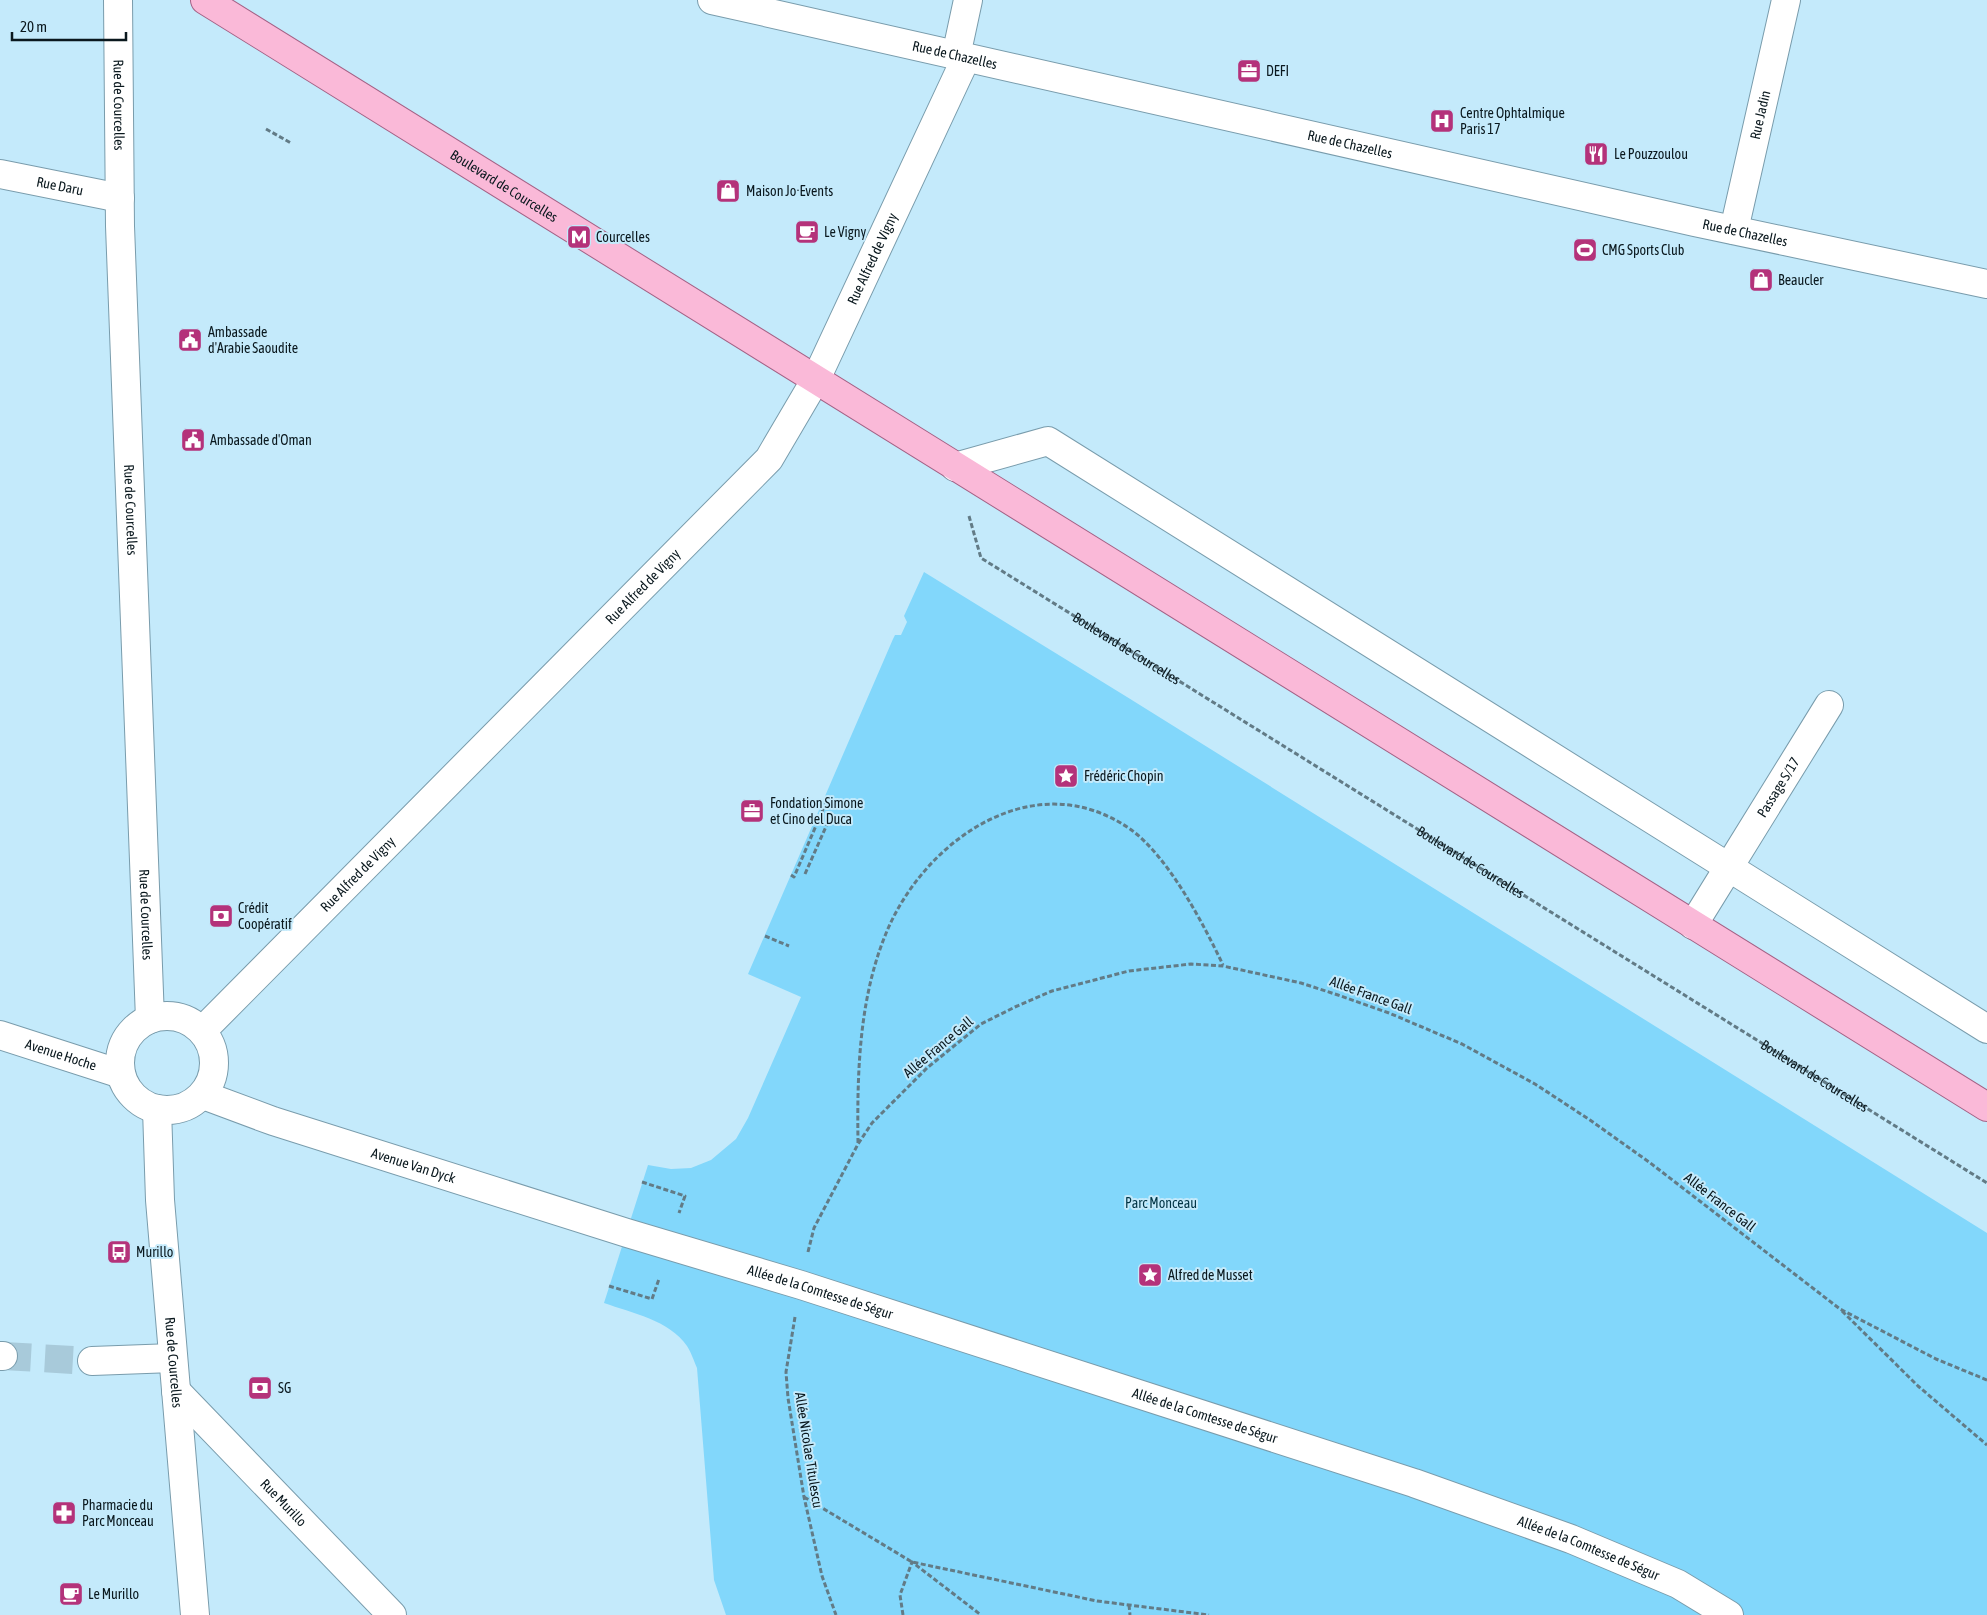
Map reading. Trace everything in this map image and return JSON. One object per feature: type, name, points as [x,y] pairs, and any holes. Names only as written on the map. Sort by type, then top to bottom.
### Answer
[{"type":"main road","name":"Boulevard de Courcelles","points":[[205,0],[1987,1107]]},
{"type":"street","name":"Rue de Courcelles","points":[[118,0],[120,198],[150,1018]]},
{"type":"street","name":"Rue de Chazelles","points":[[712,0],[1734,230],[1987,284]]},
{"type":"street","name":"Rue Alfred de Vigny","points":[[202,1031],[770,459],[816,379],[961,57],[968,0]]},
{"type":"street","name":"Rue Jadin","points":[[1734,230],[1786,0]]},
{"type":"street","name":"Rue Daru","points":[[0,174],[120,198]]},
{"type":"street","points":[[955,467],[1048,441],[1987,1029]]},
{"type":"street","name":"Passage S/17","points":[[1693,925],[1829,705]]},
{"type":"street","points":[[176,1017],[188,1020],[202,1031],[213,1052],[215,1066],[212,1079],[203,1095],[184,1108],[170,1110],[157,1109],[135,1098],[121,1074],[120,1061],[124,1044],[138,1026],[150,1018],[176,1017]]},
{"type":"street","name":"Avenue Hoche","points":[[0,1036],[121,1074]]},
{"type":"street","name":"Avenue Van Dyck","points":[[203,1095],[273,1121],[627,1233]]},
{"type":"street","name":"Rue de Courcelles","points":[[157,1109],[160,1200],[195,1615]]},
{"type":"street","name":"Allée de la Comtesse de Ségur","points":[[627,1233],[801,1285],[1414,1483],[1522,1520],[1571,1538],[1678,1584],[1729,1615]]},
{"type":"street","points":[[92,1361],[174,1358]]},
{"type":"street","name":"Rue Murillo","points":[[176,1392],[392,1615]]},
{"type":"path","points":[[266,128],[291,143]]},
{"type":"path","name":"Boulevard de Courcelles","points":[[972,528],[981,558],[1987,1183]]},
{"type":"path","points":[[791,875],[794,877],[811,839],[827,800],[824,799]]},
{"type":"path","points":[[858,1144],[858,1087],[864,1024],[878,954],[887,930],[903,902],[932,863],[961,837],[994,817],[1023,807],[1063,805],[1101,814],[1131,830],[1149,847],[1173,879],[1207,931],[1223,966]]},
{"type":"path","points":[[806,874],[832,813]]},
{"type":"path","points":[[811,839],[819,842]]},
{"type":"path","points":[[765,936],[789,946]]},
{"type":"path","name":"Allée France Gall","points":[[801,1285],[814,1228],[858,1144],[872,1123],[946,1051],[981,1024],[1015,1006],[1052,991],[1129,971],[1191,964],[1223,966],[1301,983],[1389,1013],[1462,1044],[1535,1084],[1649,1162],[1840,1309],[1936,1358],[1987,1380]]},
{"type":"path","points":[[609,1286],[652,1299],[669,1246],[684,1196],[642,1182]]},
{"type":"path","name":"Allée Nicolae Titulescu","points":[[801,1285],[788,1351],[786,1372],[804,1497],[822,1576],[836,1615]]},
{"type":"path","points":[[1840,1309],[1918,1386],[1987,1445]]},
{"type":"path","points":[[804,1497],[912,1562],[980,1615]]},
{"type":"path","points":[[912,1562],[1097,1601],[1209,1615]]},
{"type":"path","points":[[903,1615],[900,1595],[912,1562]]},
{"type":"path","points":[[1129,1605],[1130,1615]]},
{"type":"green space","name":"Parc Monceau","points":[[924,572],[1987,1233],[1987,1615],[726,1615],[714,1580],[697,1368],[687,1346],[670,1330],[649,1318],[604,1303],[648,1165],[671,1169],[691,1168],[711,1160],[736,1139],[748,1118],[801,997],[748,974],[893,639],[895,635],[901,635],[907,622],[904,616]]},
{"type":"tunnel","points":[[3,1356],[92,1361]]},
{"type":"place","name":"DEFI","points":[[1249,71]]},
{"type":"place","name":"Centre Ophtalmique Paris 17","points":[[1442,121]]},
{"type":"place","name":"Le Pouzzoulou","points":[[1596,154]]},
{"type":"place","name":"Maison Jo·Events","points":[[728,191]]},
{"type":"place","name":"Le Vigny","points":[[807,232]]},
{"type":"place","name":"Courcelles","points":[[579,237]]},
{"type":"place","name":"CMG Sports Club","points":[[1585,250]]},
{"type":"place","name":"Beaucler","points":[[1761,280]]},
{"type":"place","name":"Ambassade d'Arabie Saoudite","points":[[190,340]]},
{"type":"place","name":"Ambassade d'Oman","points":[[193,440]]},
{"type":"place","name":"Frédéric Chopin","points":[[1066,776]]},
{"type":"place","name":"Fondation Simone et Cino del Duca","points":[[752,811]]},
{"type":"place","name":"Crédit Coopératif","points":[[221,916]]},
{"type":"place","name":"Murillo","points":[[119,1252]]},
{"type":"place","name":"Alfred de Musset","points":[[1150,1275]]},
{"type":"place","name":"SG","points":[[260,1388]]},
{"type":"place","name":"Pharmacie du Parc Monceau","points":[[64,1513]]},
{"type":"place","name":"Le Murillo","points":[[71,1594]]}]
